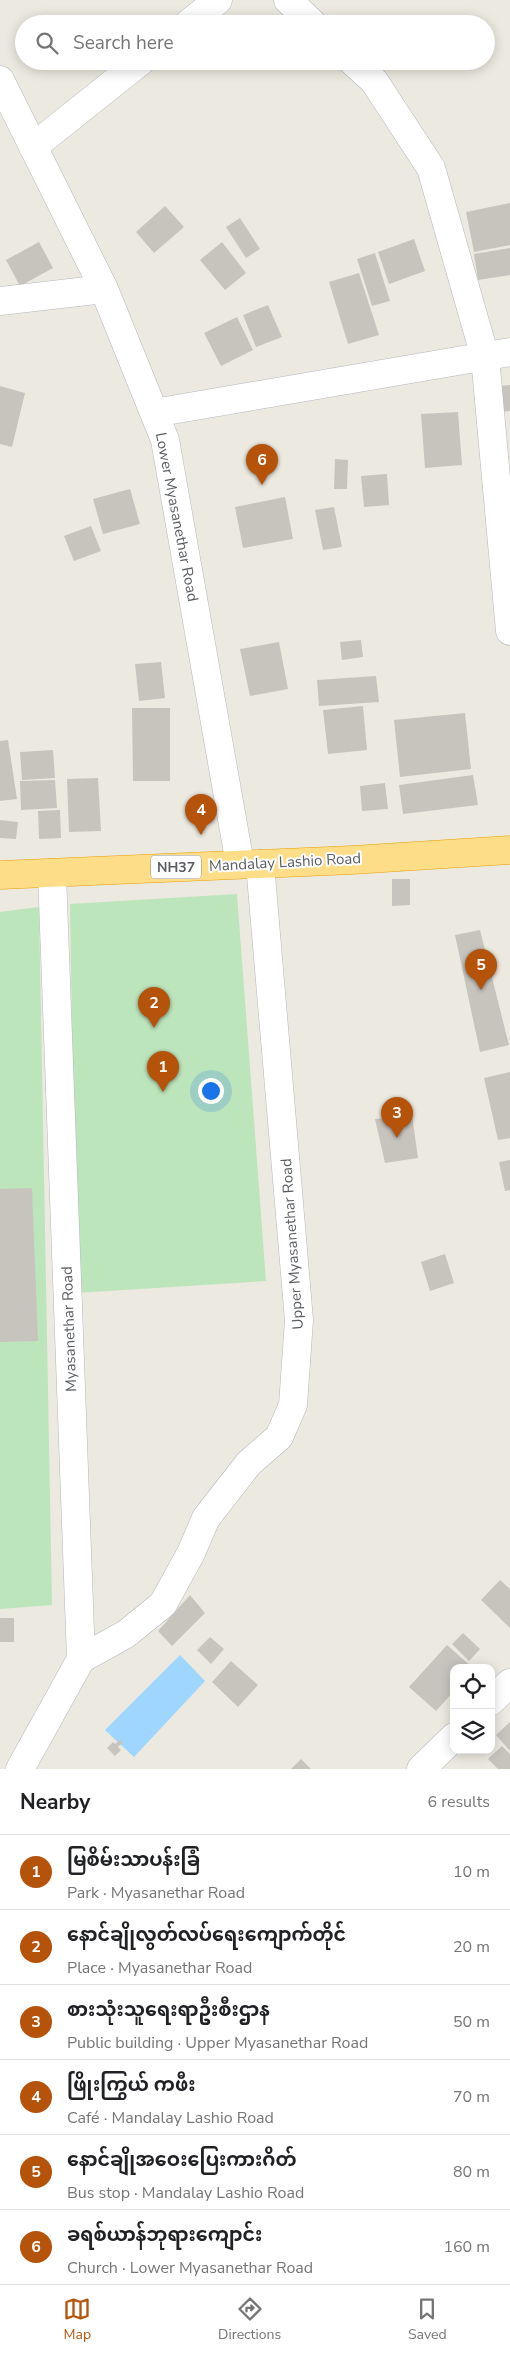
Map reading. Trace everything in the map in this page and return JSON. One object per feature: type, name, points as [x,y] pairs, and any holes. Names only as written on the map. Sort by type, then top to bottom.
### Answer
[{"type":"highway","name":"Mandalay Lashio Road","points":[[0,875],[510,850]]},
{"type":"street","points":[[199,15],[218,0]]},
{"type":"street","points":[[288,0],[304,15]]},
{"type":"street","points":[[33,148],[130,70]]},
{"type":"street","points":[[361,70],[374,82],[432,168],[498,355],[510,631]]},
{"type":"street","name":"Lower Myasanethar Road","points":[[0,80],[104,289],[165,440],[250,864]]},
{"type":"street","points":[[0,301],[104,289]]},
{"type":"street","points":[[154,413],[498,355]]},
{"type":"street","name":"Upper Myasanethar Road","points":[[81,1659],[126,1634],[163,1604],[191,1553],[206,1518],[249,1463],[279,1437],[292,1406],[300,1320],[250,864]]},
{"type":"street","name":"Myasanethar Road","points":[[52,873],[81,1659]]},
{"type":"street","points":[[20,1769],[81,1659]]},
{"type":"street","points":[[495,1697],[510,1683]]},
{"type":"street","points":[[421,1769],[450,1741]]},
{"type":"green space","points":[[237,894],[266,1281],[76,1293],[70,904]]},
{"type":"green space","points":[[39,907],[52,1605],[0,1609],[0,912]]},
{"type":"water","points":[[180,1655],[205,1681],[134,1757],[105,1730]]},
{"type":"building","points":[[510,203],[510,245],[474,252],[466,212]]},
{"type":"building","points":[[165,206],[184,227],[154,253],[136,232]]},
{"type":"building","points":[[240,218],[260,249],[246,258],[226,227]]},
{"type":"building","points":[[414,239],[425,271],[389,284],[378,252]]},
{"type":"building","points":[[39,242],[53,268],[20,286],[6,260]]},
{"type":"building","points":[[222,242],[246,273],[225,290],[200,260]]},
{"type":"building","points":[[510,248],[510,275],[478,280],[474,254]]},
{"type":"building","points":[[375,253],[390,301],[372,306],[357,259]]},
{"type":"building","points":[[359,273],[379,335],[348,344],[329,282]]},
{"type":"building","points":[[268,305],[282,337],[256,347],[243,315]]},
{"type":"building","points":[[237,317],[253,350],[221,366],[204,333]]},
{"type":"building","points":[[510,385],[510,411],[489,413],[487,387]]},
{"type":"building","points":[[0,386],[25,393],[12,447],[0,444]]},
{"type":"building","points":[[458,412],[462,465],[425,468],[421,414]]},
{"type":"building","points":[[335,459],[348,460],[347,489],[334,489]]},
{"type":"building","points":[[387,474],[389,505],[364,507],[361,476]]},
{"type":"building","points":[[130,489],[140,524],[103,534],[93,499]]},
{"type":"building","points":[[285,497],[293,539],[243,548],[235,507]]},
{"type":"building","points":[[334,507],[342,547],[323,550],[315,510]]},
{"type":"building","points":[[91,526],[101,551],[74,561],[64,536]]},
{"type":"building","points":[[361,640],[363,657],[342,660],[340,642]]},
{"type":"building","points":[[279,642],[288,689],[250,696],[240,649]]},
{"type":"building","points":[[161,662],[165,698],[139,701],[135,664]]},
{"type":"building","points":[[376,676],[379,702],[319,706],[317,680]]},
{"type":"building","points":[[363,706],[367,750],[328,754],[323,710]]},
{"type":"building","points":[[132,708],[170,708],[170,781],[133,781]]},
{"type":"building","points":[[465,713],[471,769],[400,777],[394,720]]},
{"type":"building","points":[[8,740],[17,799],[0,801],[0,741]]},
{"type":"building","points":[[53,750],[55,778],[22,780],[20,752]]},
{"type":"building","points":[[473,775],[478,805],[403,814],[399,785]]},
{"type":"building","points":[[98,778],[101,831],[69,832],[67,779]]},
{"type":"building","points":[[55,780],[57,808],[21,810],[20,781]]},
{"type":"building","points":[[385,783],[388,809],[362,811],[360,786]]},
{"type":"building","points":[[60,810],[61,838],[39,839],[38,811]]},
{"type":"building","points":[[0,820],[18,822],[16,839],[0,838]]},
{"type":"building","points":[[392,879],[410,879],[410,905],[392,906]]},
{"type":"building","points":[[480,930],[509,1045],[480,1052],[455,935]]},
{"type":"building","points":[[510,1072],[510,1138],[498,1140],[484,1078]]},
{"type":"building","points":[[412,1115],[418,1158],[385,1163],[375,1119]]},
{"type":"building","points":[[510,1160],[510,1190],[505,1191],[499,1162]]},
{"type":"building","points":[[32,1188],[38,1341],[0,1342],[0,1189]]},
{"type":"building","points":[[445,1254],[454,1283],[430,1291],[421,1262]]},
{"type":"building","points":[[500,1580],[510,1589],[510,1628],[481,1600]]},
{"type":"building","points":[[190,1595],[205,1613],[172,1646],[158,1631]]},
{"type":"building","points":[[0,1618],[14,1618],[14,1642],[0,1642]]},
{"type":"building","points":[[463,1633],[480,1649],[469,1661],[452,1644]]},
{"type":"building","points":[[210,1637],[224,1649],[211,1664],[197,1650]]},
{"type":"building","points":[[447,1645],[468,1664],[450,1664],[450,1695],[436,1711],[409,1687]]},
{"type":"building","points":[[231,1661],[258,1685],[238,1707],[212,1682]]},
{"type":"building","points":[[510,1722],[510,1751],[496,1735]]},
{"type":"building","points":[[120,1740],[123,1742],[118,1747],[121,1750],[115,1756],[107,1748],[113,1742],[115,1744]]},
{"type":"building","points":[[502,1746],[510,1754],[510,1769],[498,1769],[488,1759]]},
{"type":"building","points":[[301,1759],[311,1769],[291,1769]]},
{"type":"place","name":"ခရစ်ယာန်ဘုရားကျောင်း","points":[[262,485]]},
{"type":"place","name":"ဖြိုးကြွယ် ကဖီး","points":[[201,835]]},
{"type":"place","name":"နောင်ချိုအဝေးပြေးကားဂိတ်","points":[[481,990]]},
{"type":"place","name":"နောင်ချိုလွတ်လပ်ရေးကျောက်တိုင်","points":[[154,1028]]},
{"type":"place","name":"မြစိမ်းသာပန်းခြံ","points":[[163,1092]]},
{"type":"place","name":"စားသုံးသူရေးရာဦးစီးဌာန","points":[[397,1138]]}]
